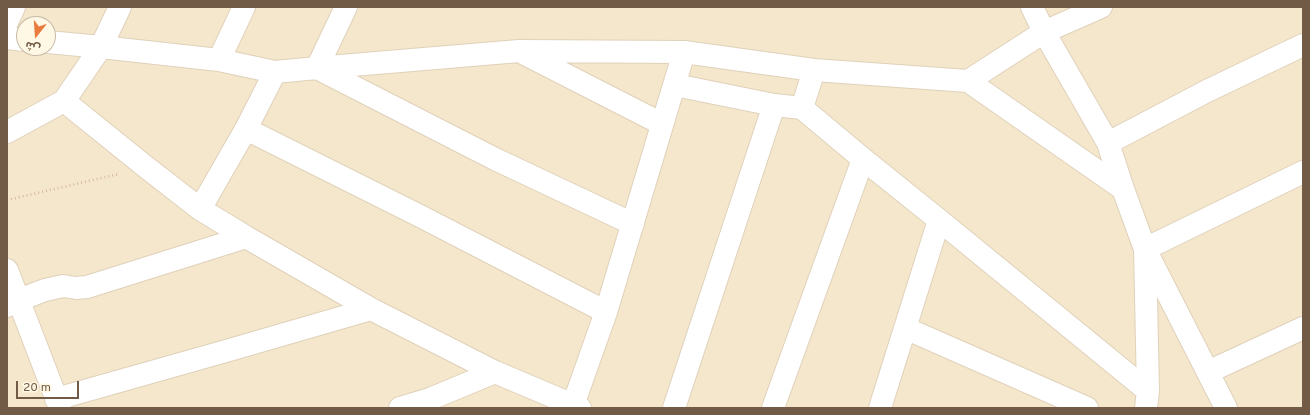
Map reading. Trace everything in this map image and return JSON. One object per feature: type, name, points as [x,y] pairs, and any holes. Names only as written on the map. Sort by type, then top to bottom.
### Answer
[{"type":"street","points":[[7,22],[14,7]]},
{"type":"street","points":[[7,132],[64,101],[101,47],[120,7]]},
{"type":"street","points":[[219,60],[244,7]]},
{"type":"street","points":[[318,68],[346,7]]},
{"type":"street","points":[[1032,7],[1044,32],[1108,143],[1123,190],[1145,249],[1226,408]]},
{"type":"street","points":[[968,81],[1044,32],[1101,7]]},
{"type":"street","points":[[56,43],[219,60],[275,72],[519,52],[684,52],[814,70],[968,81],[1123,190]]},
{"type":"street","points":[[1108,143],[1207,91],[1303,45]]},
{"type":"street","points":[[519,52],[662,124]]},
{"type":"street","points":[[64,101],[200,209],[246,237],[371,308],[495,372],[576,407],[684,52]]},
{"type":"street","points":[[318,68],[495,159],[632,224]]},
{"type":"street","points":[[802,108],[814,70]]},
{"type":"street","points":[[200,209],[246,128],[275,72]]},
{"type":"street","points":[[674,85],[774,106],[802,108],[939,220],[1147,399]]},
{"type":"street","points":[[674,408],[774,106]]},
{"type":"street","points":[[246,128],[606,312]]},
{"type":"street","points":[[773,408],[863,159]]},
{"type":"street","points":[[1145,249],[1303,172]]},
{"type":"street","points":[[880,408],[939,220]]},
{"type":"street","points":[[13,303],[45,290],[63,286],[76,288],[87,287],[246,237]]},
{"type":"street","points":[[1145,249],[1147,399]]},
{"type":"street","points":[[7,270],[13,303],[58,404],[226,351],[371,308]]},
{"type":"street","points":[[906,328],[1087,408]]},
{"type":"street","points":[[1208,372],[1303,328]]},
{"type":"street","points":[[400,408],[430,399],[495,372]]},
{"type":"path","points":[[7,200],[146,167]]},
{"type":"shaded area","points":[[7,7],[1303,7],[1303,408],[7,408]]}]
